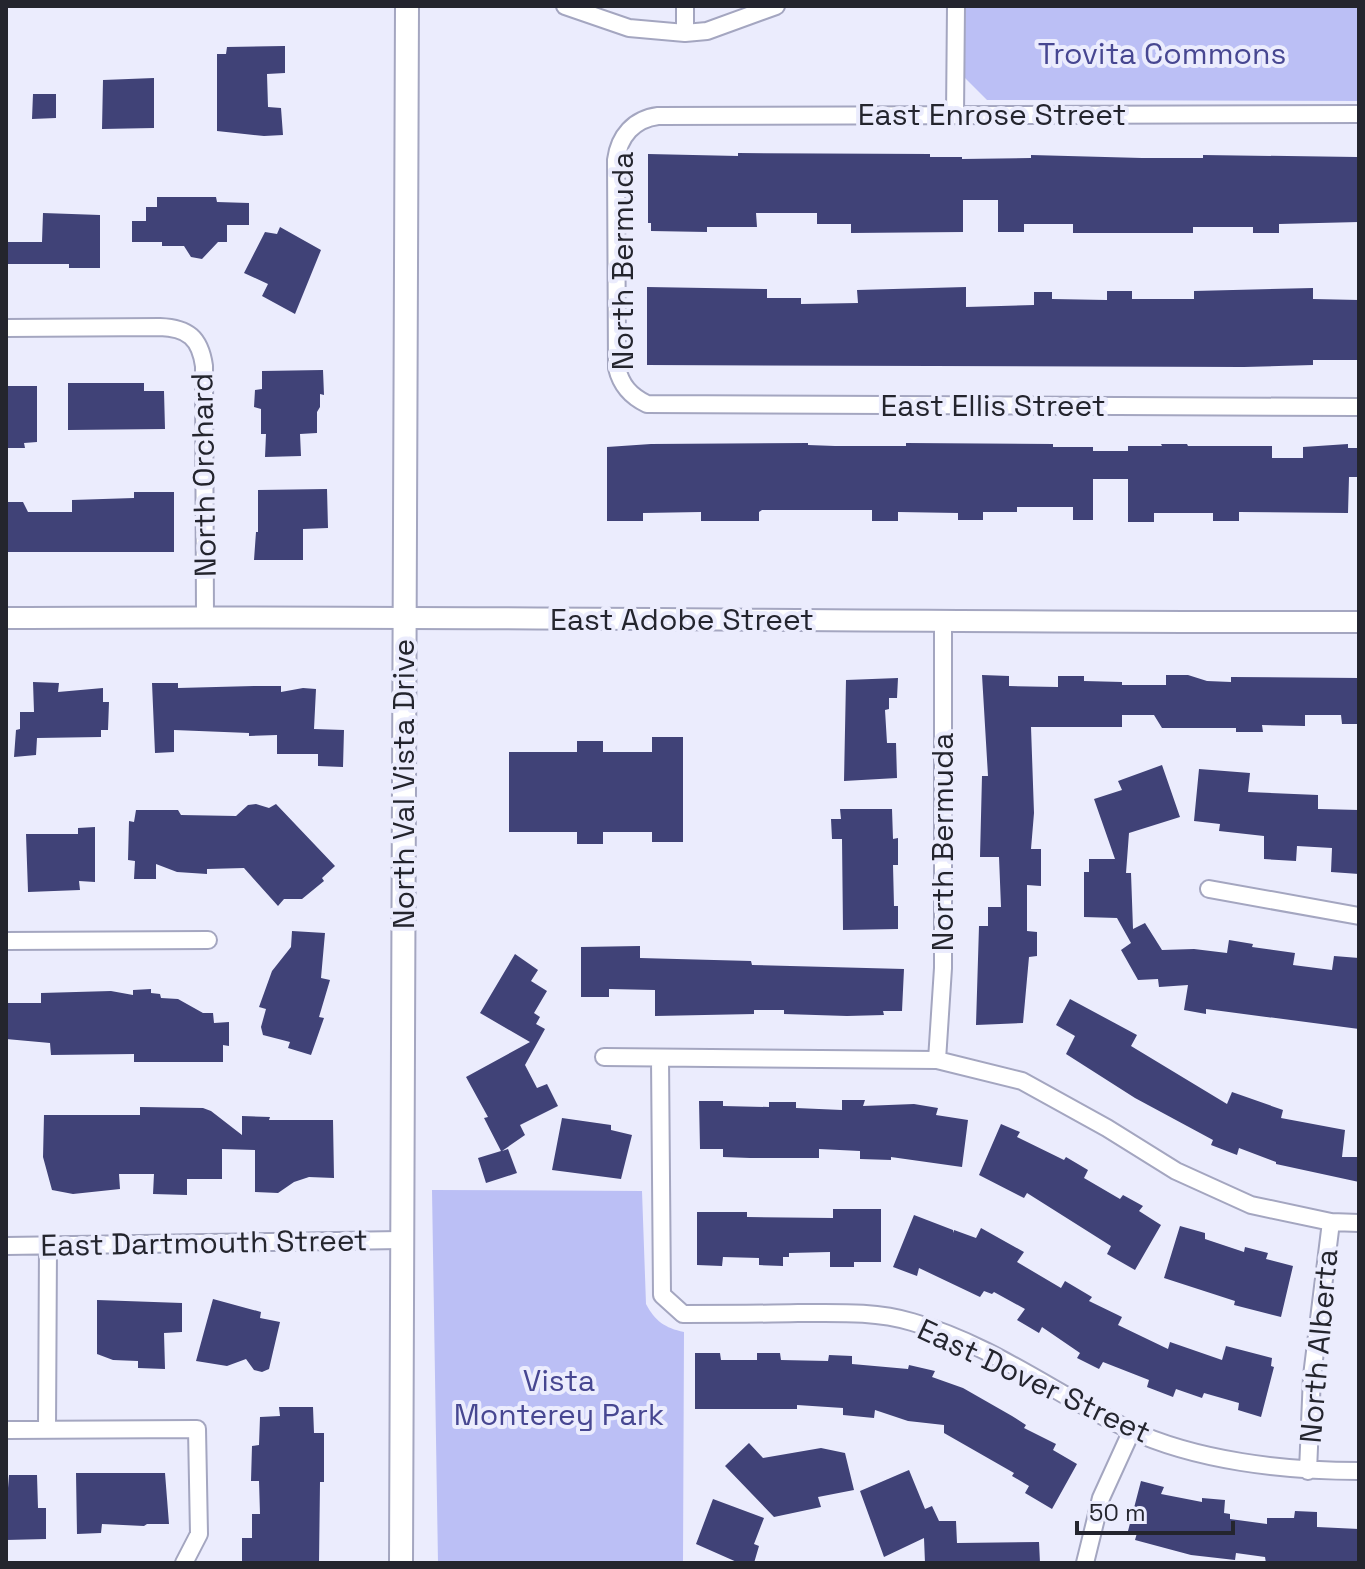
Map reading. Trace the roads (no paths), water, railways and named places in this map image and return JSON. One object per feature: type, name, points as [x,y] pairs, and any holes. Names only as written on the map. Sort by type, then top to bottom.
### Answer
[{"type":"main road","name":"North Val Vista Drive","points":[[401,1563],[407,6]]},
{"type":"street","points":[[565,6],[584,9],[629,28],[685,33],[707,31],[776,6]]},
{"type":"street","points":[[685,6],[685,33]]},
{"type":"street","points":[[955,115],[956,6]]},
{"type":"street","name":"East Enrose Street","points":[[629,129],[648,117],[658,116],[1359,114]]},
{"type":"street","name":"North Bermuda","points":[[629,129],[617,151],[616,192],[617,368],[623,385],[630,393]]},
{"type":"street","name":"North Orchard","points":[[6,328],[160,327],[183,330],[193,336],[199,345],[204,366],[205,617]]},
{"type":"street","name":"East Ellis Street","points":[[630,393],[647,404],[657,405],[1359,407]]},
{"type":"street","name":"East Adobe Street","points":[[6,618],[1359,622]]},
{"type":"street","name":"North Bermuda","points":[[937,1060],[943,968],[943,623]]},
{"type":"street","points":[[1209,889],[1359,916]]},
{"type":"street","points":[[6,941],[208,940]]},
{"type":"street","points":[[604,1057],[937,1060],[1022,1081],[1176,1171],[1251,1205],[1331,1222],[1359,1223]]},
{"type":"street","name":"East Dover Street","points":[[660,1058],[662,1295],[683,1314],[862,1313],[911,1321],[1013,1364],[1076,1402],[1132,1430],[1186,1450],[1308,1471],[1359,1471]]},
{"type":"street","name":"North Alberta","points":[[1308,1471],[1312,1376],[1331,1222]]},
{"type":"street","name":"East Dartmouth Street","points":[[6,1246],[401,1240]]},
{"type":"street","points":[[47,1430],[48,1246]]},
{"type":"street","points":[[6,1430],[197,1429],[199,1534],[184,1563]]},
{"type":"street","points":[[1085,1563],[1101,1498],[1132,1430]]},
{"type":"park label","name":"Trovita Commons","points":[[1162,54]]},
{"type":"park label","name":"Vista Monterey Park","points":[[559,1398]]}]
